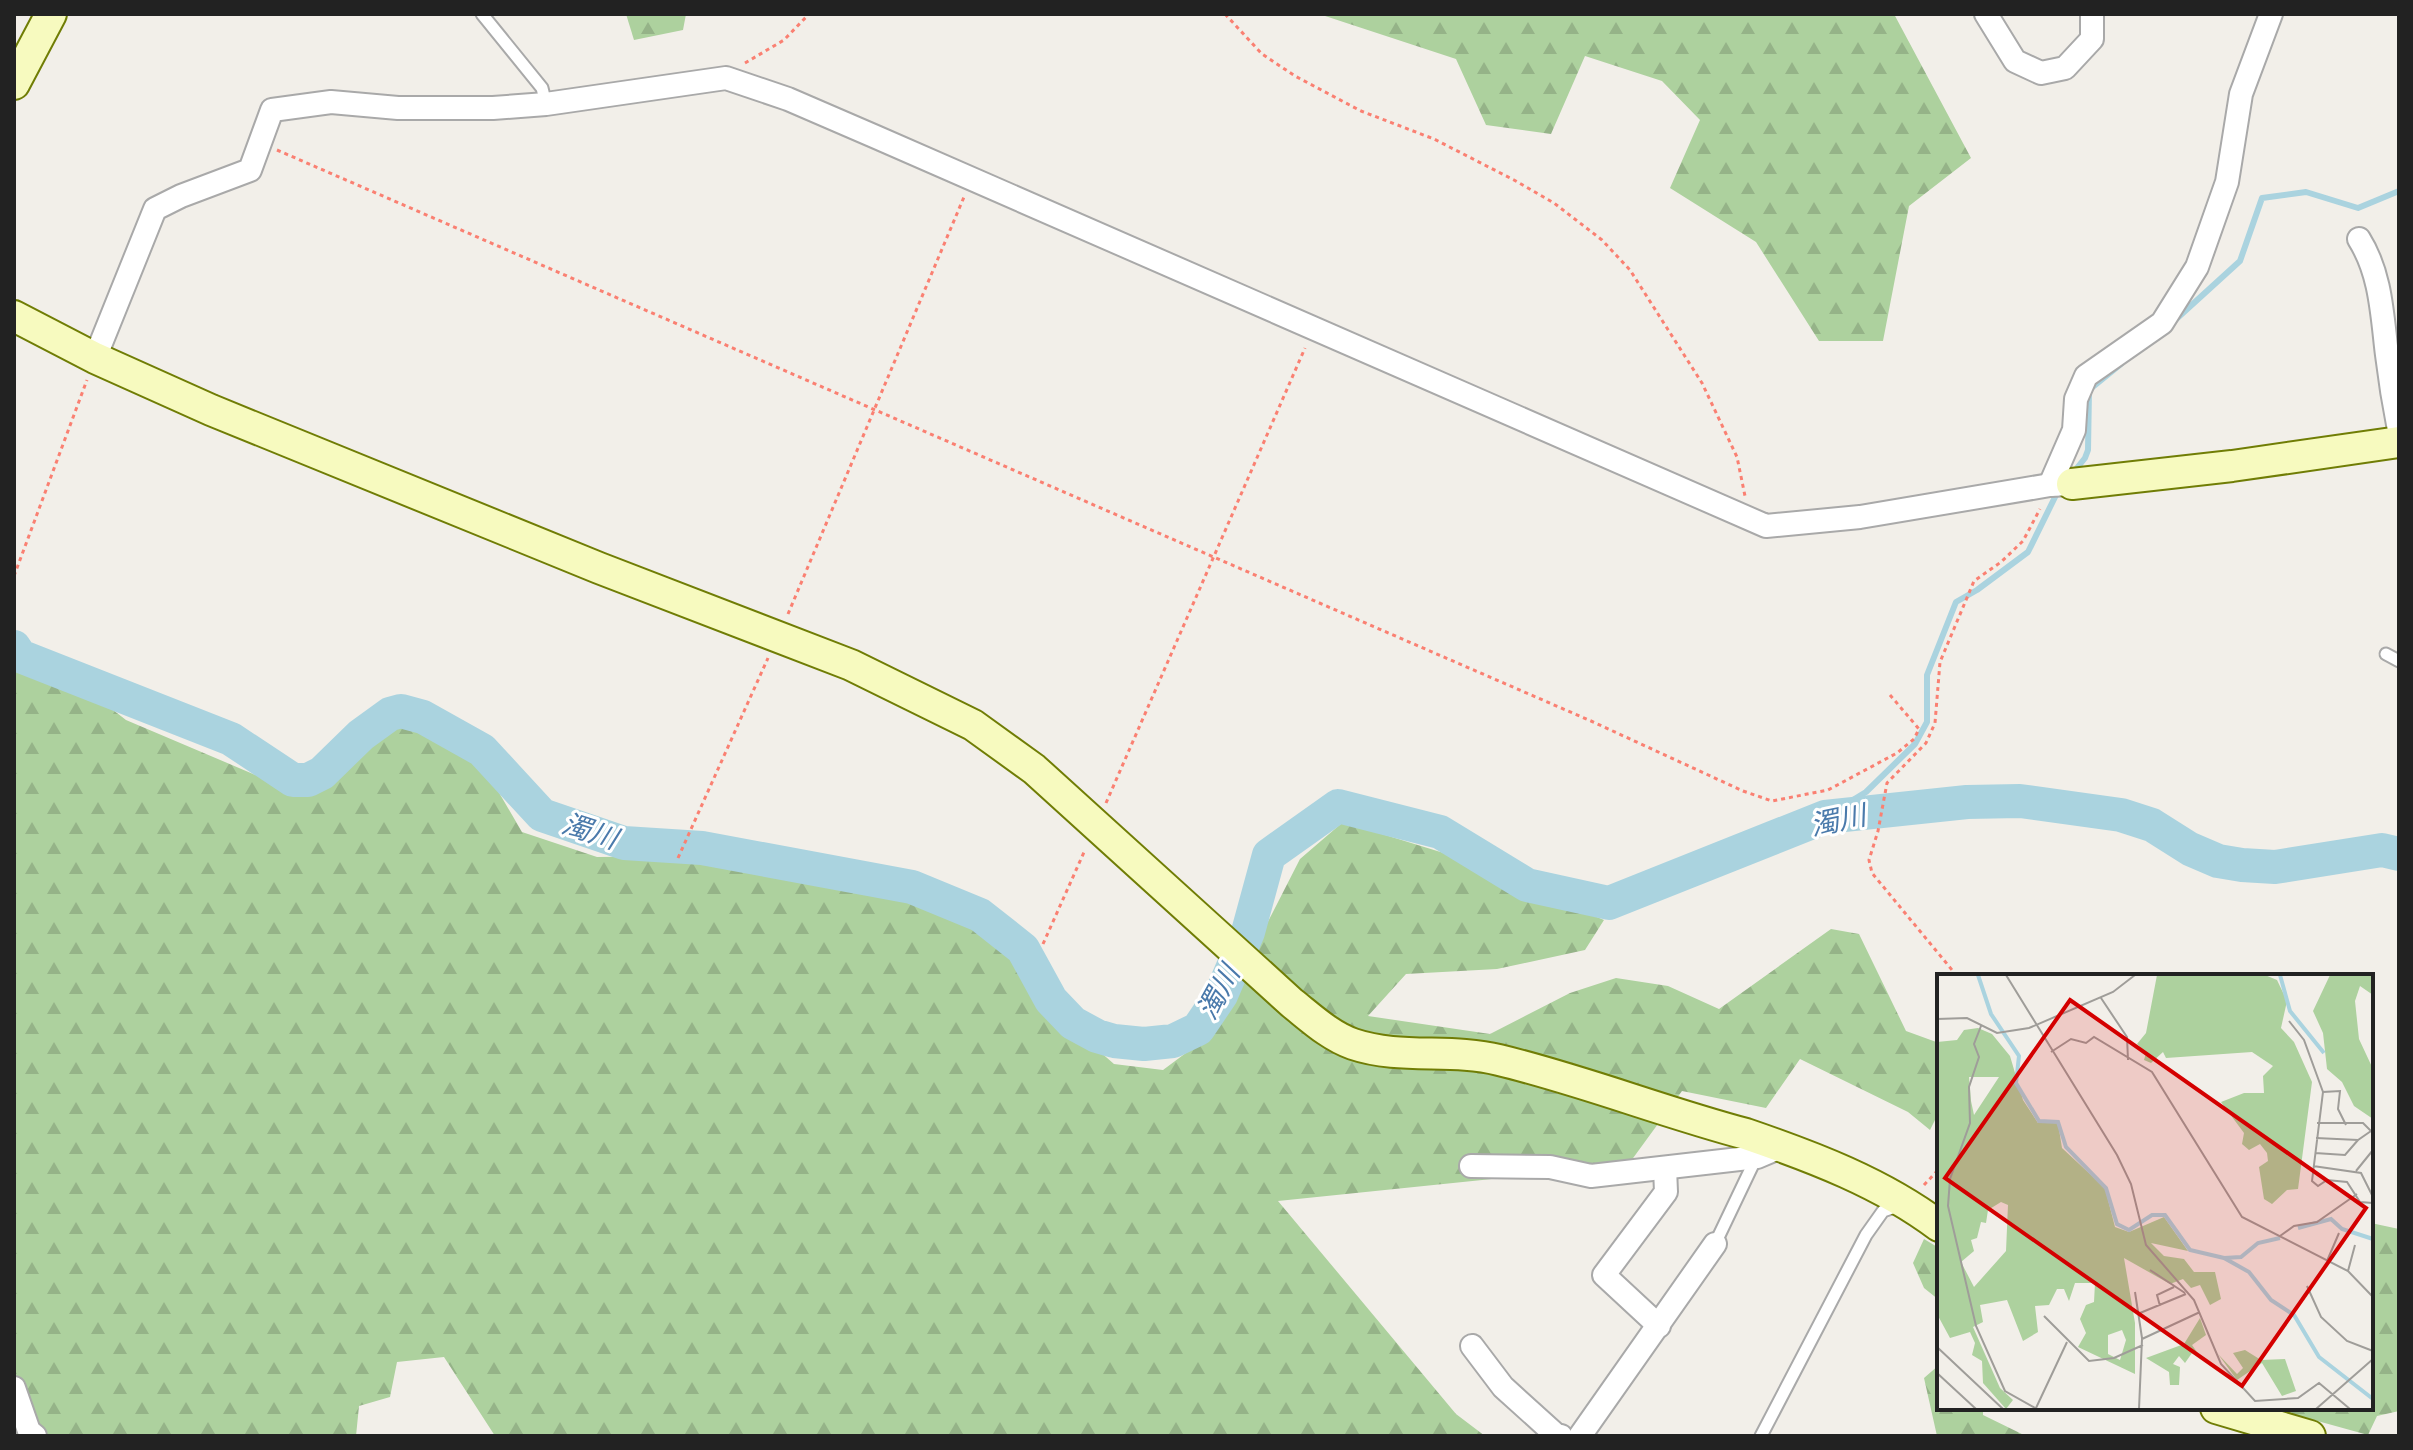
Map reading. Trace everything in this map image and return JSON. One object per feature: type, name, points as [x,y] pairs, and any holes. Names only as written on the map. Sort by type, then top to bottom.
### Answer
[{"type":"street","points":[[14,84],[51,14]]},
{"type":"street","points":[[1986,14],[2015,61],[2041,73],[2065,68],[2092,39],[2092,14]]},
{"type":"street","points":[[2059,485],[2074,430],[2076,399],[2086,376],[2162,323],[2197,267],[2227,182],[2241,94],[2271,14]]},
{"type":"street","points":[[95,358],[155,209],[250,170],[272,110],[331,102],[398,108],[493,108],[546,104],[726,78],[788,99],[1766,526],[1860,517],[2059,485],[2232,466],[2399,442]]},
{"type":"street","points":[[2359,239],[2378,279],[2390,383],[2399,430]]},
{"type":"street","points":[[14,316],[95,358],[211,410],[599,568],[851,665],[973,725],[1034,769],[1292,1003],[1323,1028],[1350,1043],[1378,1051],[1448,1053],[1495,1059],[1551,1074],[1907,1202],[1937,1224]]},
{"type":"street","points":[[1471,1166],[1550,1167],[1591,1176],[1770,1152]]},
{"type":"street","points":[[1659,1326],[1604,1275],[1666,1192],[1665,1168]]},
{"type":"street","points":[[1580,1436],[1715,1244]]},
{"type":"street","points":[[1472,1346],[1503,1387],[1556,1435],[1561,1436]]},
{"type":"street","points":[[14,1388],[29,1431],[35,1436]]},
{"type":"street","points":[[2223,1410],[2310,1436]]},
{"type":"lane","points":[[482,14],[542,88],[546,104]]},
{"type":"lane","points":[[2386,654],[2399,661]]},
{"type":"lane","points":[[1715,1244],[1770,1152]]},
{"type":"lane","points":[[1761,1436],[1866,1235],[1883,1211],[1907,1202]]},
{"type":"path","points":[[726,78],[784,40],[809,14]]},
{"type":"path","points":[[1225,14],[1262,54],[1295,76],[1361,111],[1434,139],[1514,180],[1554,203],[1602,240],[1630,270],[1670,330],[1728,433],[1744,479],[1746,503],[1742,516]]},
{"type":"path","points":[[260,143],[1591,721],[1743,791],[1772,801],[1828,790],[1897,753],[1914,739],[1919,729],[1890,695]]},
{"type":"path","points":[[678,858],[778,636],[972,179]]},
{"type":"path","points":[[1043,944],[1313,330]]},
{"type":"path","points":[[14,576],[95,358]]},
{"type":"path","points":[[1955,974],[1872,873],[1869,860],[1887,783],[1926,743],[1935,723],[1940,662],[1974,581],[2023,541],[2059,485]]},
{"type":"green space","points":[[626,14],[686,14],[683,30],[634,40]]},
{"type":"green space","points":[[1319,14],[1894,14],[1971,158],[1909,206],[1883,341],[1819,341],[1756,242],[1670,188],[1700,120],[1662,81],[1585,56],[1551,134],[1486,125],[1456,59]]},
{"type":"green space","points":[[14,633],[126,720],[298,793],[333,780],[362,748],[391,724],[404,719],[425,724],[477,755],[522,832],[597,857],[700,856],[910,891],[978,919],[1018,952],[1043,1002],[1114,1064],[1163,1070],[1210,1035],[1300,859],[1343,822],[1447,854],[1604,920],[1585,950],[1497,969],[1406,974],[1368,1016],[1490,1034],[1570,993],[1616,978],[1668,986],[1719,1009],[1831,929],[1859,934],[1906,1031],[1937,1042],[1937,1116],[1930,1130],[1908,1112],[1800,1059],[1766,1108],[1682,1091],[1628,1165],[1278,1201],[1456,1414],[1485,1436],[495,1436],[444,1357],[397,1362],[390,1397],[359,1406],[356,1436],[14,1436]]},
{"type":"green space","points":[[2373,1223],[2399,1229],[2399,1411],[2377,1416],[2368,1435],[2278,1410],[2373,1410]]},
{"type":"green space","points":[[1924,1239],[1937,1247],[1937,1298],[1924,1288],[1913,1263]]},
{"type":"green space","points":[[1937,1367],[1937,1410],[1983,1410],[1983,1415],[2026,1436],[1937,1436],[1924,1378]]},
{"type":"waterway","points":[[2173,322],[2240,261],[2262,198],[2306,192],[2358,208],[2399,191]]},
{"type":"waterway","points":[[2073,473],[2088,450],[2089,390],[2121,364]]},
{"type":"waterway","points":[[1825,817],[1866,792],[1915,744],[1927,722],[1927,675],[1956,602],[2028,552],[2058,491]]},
{"type":"waterway","name":"濁川","points":[[14,647],[20,656],[231,739],[293,780],[308,780],[322,773],[361,735],[390,714],[401,711],[423,717],[482,750],[542,815],[624,843],[702,848],[912,887],[980,915],[1023,949],[1051,1000],[1073,1023],[1097,1036],[1144,1044],[1173,1041],[1198,1029],[1221,995],[1248,932],[1269,855],[1338,806],[1440,832],[1527,885],[1609,903],[1825,817],[1967,802],[2020,801],[2121,815],[2152,825],[2190,849],[2218,861],[2242,865],[2275,867],[2382,850],[2399,854]]}]
